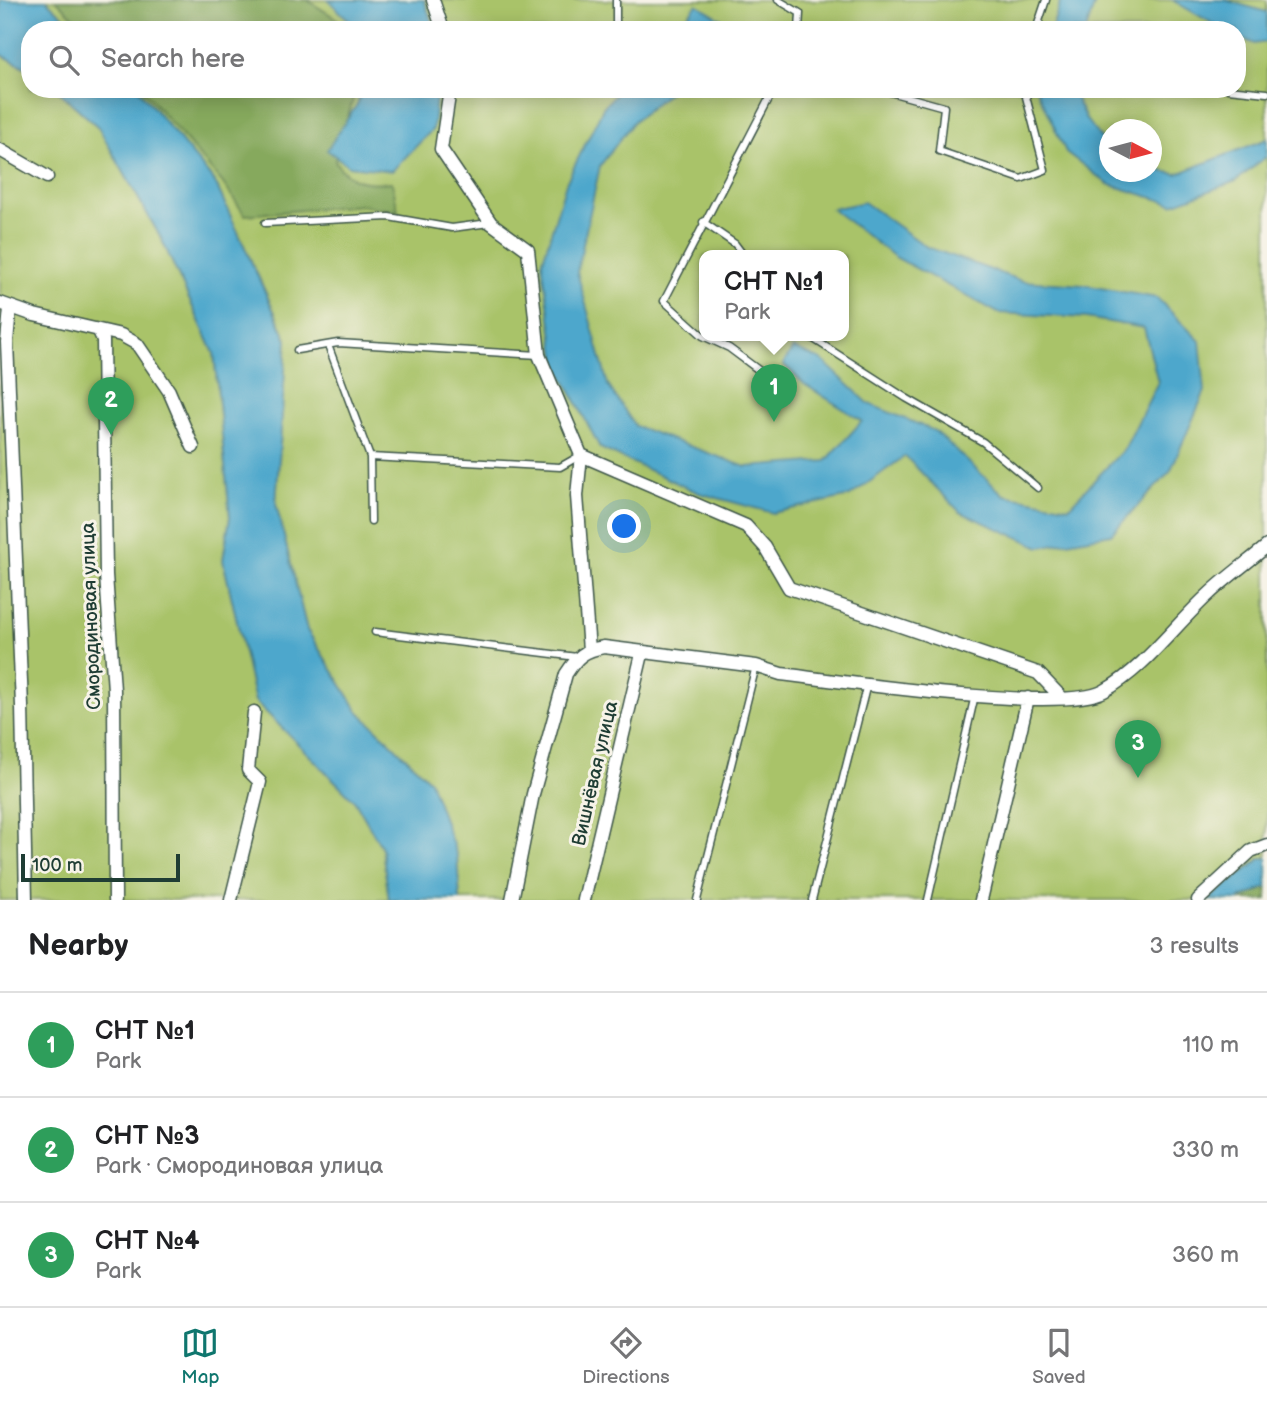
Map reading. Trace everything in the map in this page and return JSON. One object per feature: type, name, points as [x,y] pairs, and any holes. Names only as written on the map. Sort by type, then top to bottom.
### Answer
[{"type":"street","points":[[433,0],[440,21]]},
{"type":"street","points":[[449,98],[441,149],[491,223],[528,250],[539,355],[582,455],[577,496],[589,650]]},
{"type":"street","points":[[0,150],[47,177]]},
{"type":"street","points":[[26,900],[22,706],[5,305],[121,335],[137,344],[169,391],[193,447]]},
{"type":"street","name":"Смородиновая улица","points":[[99,331],[103,340],[106,575],[114,690],[116,900]]},
{"type":"street","points":[[582,455],[746,526],[765,547],[789,589],[1038,673],[1061,697]]},
{"type":"street","points":[[512,900],[552,721],[566,674],[577,657],[589,650],[604,647],[642,654],[756,666],[781,674],[975,695],[1089,697],[1124,677],[1210,593],[1267,546]]},
{"type":"street","name":"Вишнёвая улица","points":[[584,900],[642,654]]},
{"type":"street","points":[[981,900],[1028,698]]},
{"type":"street","points":[[231,900],[260,782],[248,770],[254,712]]},
{"type":"street","points":[[1198,900],[1251,851],[1267,845]]},
{"type":"lane","points":[[616,21],[617,0]]},
{"type":"lane","points":[[778,0],[800,13],[800,21]]},
{"type":"lane","points":[[1039,21],[1046,0]]},
{"type":"lane","points":[[1246,91],[1267,93]]},
{"type":"lane","points":[[699,333],[664,301],[769,98]]},
{"type":"lane","points":[[912,98],[944,107],[939,151],[1021,179],[1045,170],[1026,98]]},
{"type":"lane","points":[[265,223],[389,217],[452,228],[491,223]]},
{"type":"lane","points":[[703,222],[740,250]]},
{"type":"lane","points":[[713,341],[729,348],[776,383]]},
{"type":"lane","points":[[817,341],[906,398],[983,442],[1038,488]]},
{"type":"lane","points":[[297,350],[328,345],[539,355]]},
{"type":"lane","points":[[328,345],[370,457],[372,521]]},
{"type":"lane","points":[[370,457],[559,467],[582,455]]},
{"type":"lane","points":[[375,632],[577,657]]},
{"type":"lane","points":[[697,900],[756,666]]},
{"type":"lane","points":[[813,900],[867,684]]},
{"type":"lane","points":[[928,900],[975,695]]},
{"type":"green space","points":[[46,0],[1267,0],[1267,858],[1261,858],[1208,900],[460,900],[457,856],[430,781],[358,711],[307,630],[276,504],[287,339],[215,182],[145,98],[1246,98],[1246,21],[68,21]]},
{"type":"green space","points":[[56,0],[307,0],[338,21],[78,21]]},
{"type":"green space","points":[[0,54],[21,65],[21,98],[66,98],[98,127],[161,238],[214,353],[230,517],[223,560],[255,701],[355,801],[382,848],[389,900],[0,900]]},
{"type":"green space","points":[[150,98],[353,98],[335,161],[353,178],[375,183],[392,182],[398,211],[360,205],[245,215],[222,182]]},
{"type":"green space","points":[[1267,887],[1267,900],[1238,900]]},
{"type":"water","points":[[0,0],[46,0],[68,21],[21,21],[21,65],[0,54]]},
{"type":"water","points":[[328,0],[424,0],[432,21],[350,21]]},
{"type":"water","points":[[1061,0],[1096,0],[1089,21],[1054,21]]},
{"type":"water","points":[[1172,0],[1225,0],[1267,12],[1267,42],[1254,44],[1246,40],[1246,21],[1208,21]]},
{"type":"water","points":[[697,4],[723,20],[723,21],[684,21]]},
{"type":"water","points":[[66,98],[145,98],[215,182],[287,340],[276,504],[307,630],[358,711],[430,781],[457,856],[460,900],[389,900],[382,848],[355,801],[255,701],[223,560],[230,517],[214,353],[161,238],[98,127]]},
{"type":"water","points":[[359,98],[436,98],[433,129],[392,171],[349,166],[327,150]]},
{"type":"water","points":[[612,98],[662,98],[634,121],[600,166],[577,272],[608,385],[635,426],[746,467],[826,461],[862,421],[804,384],[783,364],[793,348],[822,360],[869,404],[935,431],[1004,495],[1069,507],[1125,448],[1158,382],[1144,328],[1086,318],[998,313],[895,257],[832,209],[864,202],[927,247],[1022,281],[1084,285],[1157,298],[1200,341],[1205,391],[1170,472],[1111,534],[1040,547],[960,512],[905,456],[850,496],[773,513],[699,493],[600,448],[557,365],[542,263],[566,183],[604,106]]},
{"type":"water","points":[[1040,98],[1076,98],[1087,121],[1099,136],[1099,177],[1066,152]]},
{"type":"water","points":[[1267,139],[1267,156],[1236,181],[1173,204],[1105,182],[1162,182],[1162,171],[1177,174]]},
{"type":"water","points":[[1262,858],[1267,858],[1267,887],[1238,900],[1208,900]]},
{"type":"place","name":"СНТ №1","points":[[774,422]]},
{"type":"place","name":"СНТ №3","points":[[111,435]]},
{"type":"place","name":"СНТ №4","points":[[1138,778]]}]
